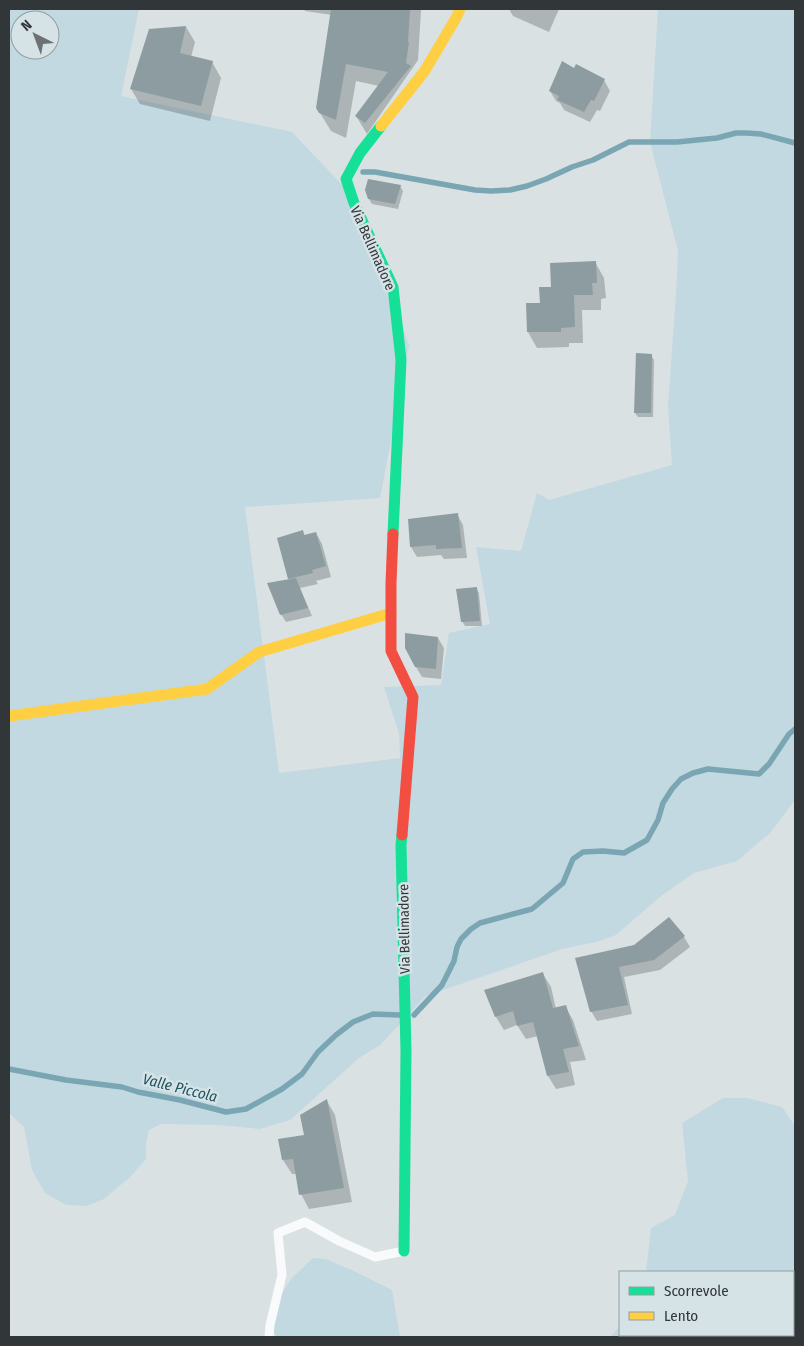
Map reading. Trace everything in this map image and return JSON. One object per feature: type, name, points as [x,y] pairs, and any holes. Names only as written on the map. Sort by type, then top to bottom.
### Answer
[{"type":"street","name":"Via Bellimadore","points":[[404,1251],[406,1051],[402,845],[413,697],[391,651],[391,583],[402,360],[393,286],[354,204],[346,179],[360,153],[424,72],[460,9]]},
{"type":"street","points":[[9,716],[207,689],[260,652],[391,613]]},
{"type":"lane","points":[[268,1337],[282,1275],[278,1233],[305,1222],[339,1241],[374,1257],[404,1251]]},
{"type":"shaded area","points":[[9,9],[139,9],[121,96],[292,132],[362,206],[409,346],[380,498],[245,507],[279,773],[400,758],[399,733],[384,687],[441,685],[449,633],[490,624],[476,547],[521,551],[537,493],[549,500],[672,465],[668,406],[678,251],[650,142],[658,9],[795,9],[795,800],[770,833],[737,861],[694,873],[661,896],[616,935],[596,942],[562,949],[426,996],[380,1045],[359,1058],[290,1120],[260,1129],[218,1125],[161,1124],[149,1130],[146,1144],[146,1159],[130,1177],[104,1199],[86,1206],[66,1205],[45,1193],[32,1170],[24,1127],[9,1113]]},
{"type":"shaded area","points":[[723,1098],[747,1098],[782,1107],[795,1126],[795,1337],[610,1337],[619,1327],[619,1336],[794,1336],[794,1271],[646,1271],[651,1228],[675,1215],[688,1181],[682,1123]]},
{"type":"shaded area","points":[[313,1258],[326,1259],[392,1290],[400,1337],[277,1337],[268,1323],[278,1300],[291,1279]]},
{"type":"building","points":[[331,9],[410,9],[406,63],[411,66],[365,123],[355,116],[388,72],[346,64],[336,120],[319,113],[316,108]]},
{"type":"building","points":[[186,26],[180,53],[213,61],[201,106],[130,89],[149,29]]},
{"type":"building","points":[[562,61],[574,68],[576,64],[605,79],[594,101],[591,100],[584,112],[557,100],[559,96],[549,91]]},
{"type":"building","points":[[368,179],[401,185],[395,204],[368,199],[365,190]]},
{"type":"building","points":[[596,261],[597,283],[592,283],[593,295],[574,295],[575,327],[561,328],[561,332],[527,332],[526,303],[540,303],[539,287],[551,287],[550,263]]},
{"type":"building","points":[[636,353],[652,354],[651,413],[634,413]]},
{"type":"building","points":[[458,513],[462,548],[436,549],[436,545],[410,547],[408,519]]},
{"type":"building","points":[[303,530],[304,535],[316,532],[326,566],[312,570],[313,573],[288,579],[277,538]]},
{"type":"building","points":[[296,578],[308,608],[280,615],[267,583]]},
{"type":"building","points":[[477,587],[480,621],[461,622],[456,589]]},
{"type":"building","points":[[405,633],[438,637],[436,669],[415,667],[405,648]]},
{"type":"building","points":[[669,917],[685,936],[654,960],[619,967],[628,1005],[590,1012],[575,958],[634,945]]},
{"type":"building","points":[[543,972],[553,1008],[566,1005],[579,1046],[563,1049],[569,1072],[547,1076],[533,1022],[517,1026],[513,1011],[495,1017],[484,990]]},
{"type":"building","points":[[327,1099],[344,1188],[299,1195],[293,1159],[282,1160],[278,1139],[304,1135],[300,1115]]},
{"type":"waterway","points":[[363,172],[375,172],[475,190],[510,190],[546,179],[593,160],[629,142],[677,142],[746,133],[761,134],[795,143]]},
{"type":"waterway","name":"Valle Piccola","points":[[414,1015],[442,985],[454,961],[461,939],[471,929],[480,923],[532,909],[563,883],[573,859],[583,852],[624,853],[647,840],[658,820],[663,803],[681,779],[708,769],[759,774],[769,764],[789,734],[795,729]]},
{"type":"waterway","name":"Valle Piccola","points":[[9,1069],[66,1080],[122,1087],[226,1112],[246,1109],[282,1089],[302,1074],[318,1052],[353,1022],[373,1014],[400,1015]]},
{"type":"traffic: fast","points":[[381,126],[360,153],[346,179],[354,203],[393,287],[401,360],[393,534]]},
{"type":"traffic: fast","points":[[402,835],[406,1051],[404,1251]]},
{"type":"traffic: slow","points":[[381,126],[424,72],[460,9]]},
{"type":"traffic: slow","points":[[9,716],[207,689],[259,652],[391,613]]},
{"type":"traffic: jam","points":[[393,534],[391,651],[413,697],[402,835]]}]
